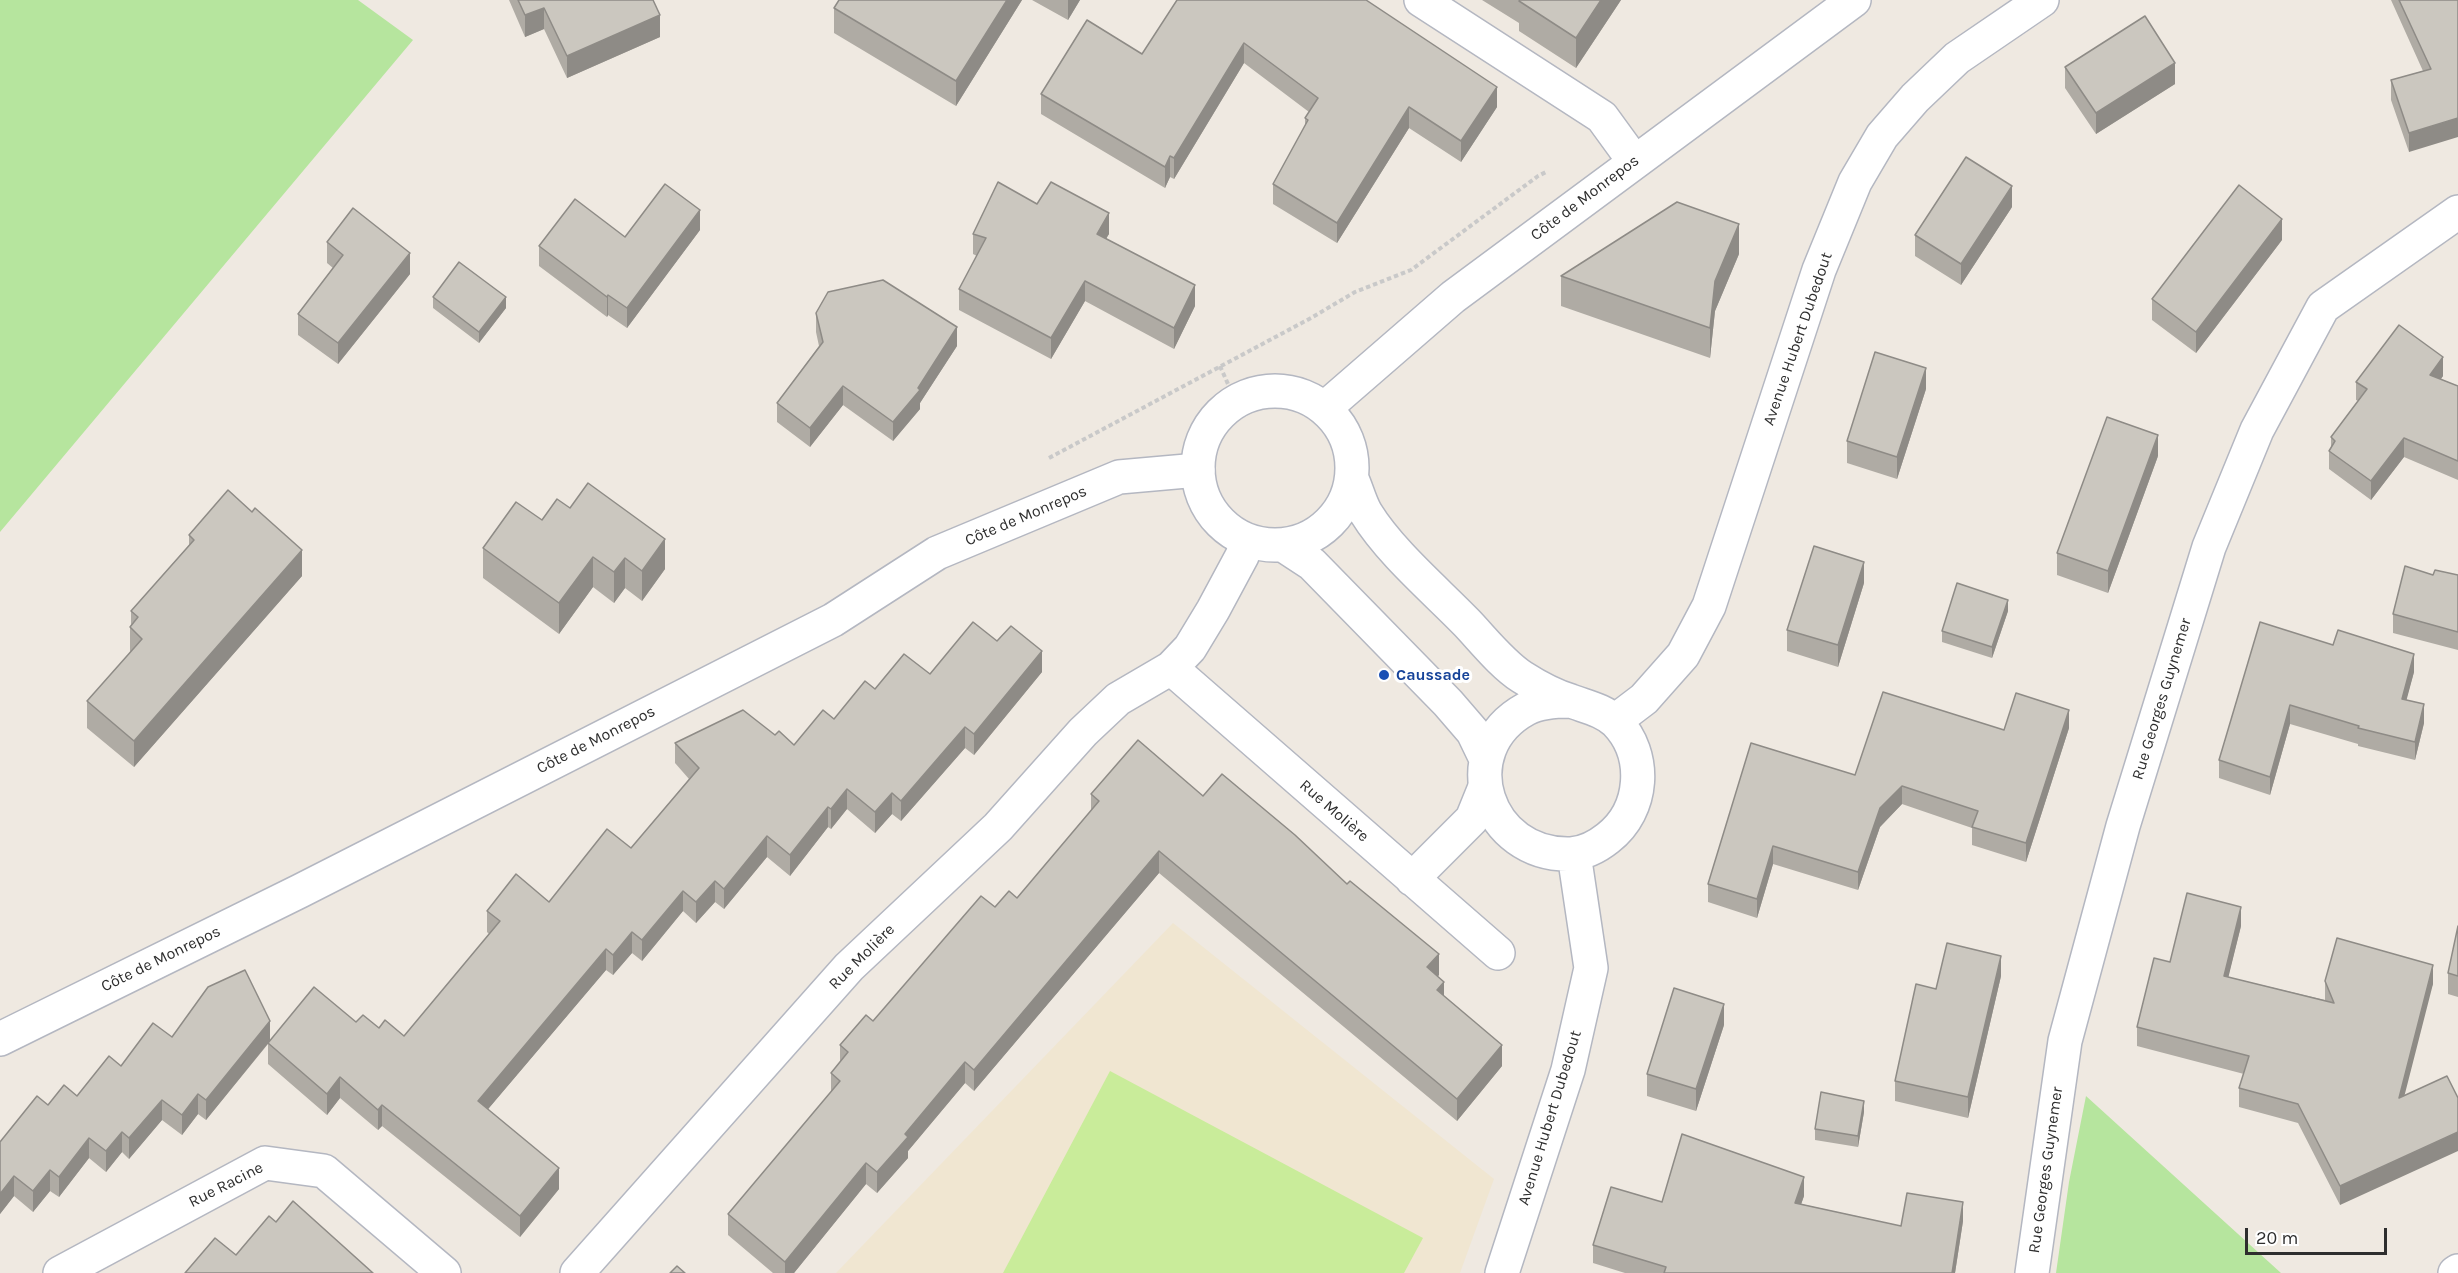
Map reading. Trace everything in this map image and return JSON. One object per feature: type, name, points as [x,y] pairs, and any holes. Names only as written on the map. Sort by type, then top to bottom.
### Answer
[{"type":"street","points":[[1421,0],[1602,117],[1634,161]]},
{"type":"street","name":"Côte de Monrepos","points":[[1325,408],[1453,297],[1854,0]]},
{"type":"street","name":"Avenue Hubert Dubedout","points":[[1615,721],[1644,699],[1683,655],[1709,606],[1819,270],[1855,182],[1882,136],[1915,98],[1957,58],[2042,0]]},
{"type":"street","name":"Rue Georges Guynemer","points":[[2032,1273],[2065,1041],[2122,826],[2209,547],[2257,430],[2323,308],[2458,212]]},
{"type":"street","points":[[1278,390],[1303,395],[1325,408],[1342,428],[1352,453],[1352,479],[1344,504],[1329,524],[1308,538],[1283,545],[1262,545],[1248,541],[1223,526],[1210,510],[1201,491],[1198,470],[1201,445],[1212,422],[1236,402],[1254,393],[1278,390]]},
{"type":"street","name":"Côte de Monrepos","points":[[0,1039],[300,891],[832,620],[937,553],[1119,477],[1198,470]]},
{"type":"street","points":[[1283,545],[1312,564],[1448,703],[1473,732],[1486,773],[1492,810],[1506,831],[1526,846],[1550,854],[1574,854],[1597,846],[1617,831],[1631,811],[1638,788],[1637,764],[1629,740],[1615,721],[1594,707],[1570,701],[1521,677],[1389,542],[1365,512],[1352,479]]},
{"type":"street","name":"Rue Molière","points":[[577,1273],[849,967],[998,827],[1083,732],[1118,699],[1171,668],[1190,648],[1213,610],[1248,541]]},
{"type":"street","name":"Rue Molière","points":[[1171,668],[1498,953]]},
{"type":"street","points":[[1412,879],[1472,819],[1495,739],[1508,722],[1526,709],[1547,702],[1570,701]]},
{"type":"street","name":"Avenue Hubert Dubedout","points":[[1502,1273],[1568,1070],[1591,968],[1574,854]]},
{"type":"street","name":"Rue Racine","points":[[60,1273],[264,1162],[324,1171],[444,1273]]},
{"type":"path","points":[[1046,459],[1311,318],[1355,292],[1411,270],[1538,176],[1555,168]]},
{"type":"path","points":[[1220,366],[1236,402]]},
{"type":"shaded area","points":[[1173,923],[1494,1179],[1460,1273],[836,1273]]},
{"type":"green space","points":[[0,0],[358,0],[413,40],[0,532]]},
{"type":"green space","points":[[1110,1071],[1423,1238],[1404,1273],[1003,1273]]},
{"type":"green space","points":[[2086,1096],[2281,1273],[2056,1273],[2069,1182]]},
{"type":"building","points":[[518,0],[653,0],[660,15],[567,56],[544,8],[525,15]]},
{"type":"building","points":[[839,0],[1007,0],[956,81],[834,8]]},
{"type":"building","points":[[1177,0],[1366,0],[1497,87],[1461,141],[1409,107],[1337,223],[1273,184],[1308,120],[1305,118],[1318,98],[1244,43],[1174,158],[1170,156],[1165,167],[1041,94],[1087,20],[1142,54]]},
{"type":"building","points":[[1520,0],[1601,0],[1576,38]]},
{"type":"building","points":[[2399,0],[2458,0],[2458,118],[2409,133],[2391,80],[2431,69]]},
{"type":"building","points":[[2145,16],[2175,63],[2096,113],[2065,67]]},
{"type":"building","points":[[1966,157],[2012,186],[1961,264],[1915,235]]},
{"type":"building","points":[[998,182],[1037,204],[1051,182],[1109,213],[1097,234],[1195,285],[1174,328],[1085,281],[1051,338],[959,289],[986,238],[973,234]]},
{"type":"building","points":[[665,184],[700,210],[627,308],[608,295],[607,297],[539,246],[575,199],[625,237]]},
{"type":"building","points":[[2239,185],[2282,219],[2196,332],[2152,299]]},
{"type":"building","points":[[1677,202],[1739,224],[1715,281],[1710,328],[1561,276]]},
{"type":"building","points":[[353,208],[410,253],[338,343],[298,314],[343,255],[327,242]]},
{"type":"building","points":[[459,262],[506,297],[479,332],[433,297]]},
{"type":"building","points":[[883,280],[957,327],[918,388],[920,390],[893,422],[843,386],[810,428],[777,403],[823,342],[816,313],[828,292]]},
{"type":"building","points":[[2399,325],[2443,357],[2430,375],[2458,386],[2458,461],[2404,438],[2371,481],[2329,451],[2335,441],[2331,437],[2367,389],[2356,382]]},
{"type":"building","points":[[1875,352],[1926,368],[1897,457],[1847,441]]},
{"type":"building","points":[[2107,417],[2158,435],[2108,571],[2057,553]]},
{"type":"building","points":[[588,483],[665,539],[642,571],[625,558],[614,572],[593,557],[559,603],[483,548],[516,502],[542,520],[557,499],[570,508]]},
{"type":"building","points":[[228,490],[252,512],[255,508],[302,550],[134,741],[87,701],[142,639],[130,627],[138,617],[131,611],[194,540],[189,535]]},
{"type":"building","points":[[1814,546],[1864,562],[1838,645],[1787,630]]},
{"type":"building","points":[[2405,566],[2433,575],[2435,570],[2458,575],[2458,632],[2393,614]]},
{"type":"building","points":[[1957,583],[2008,600],[1992,647],[1942,631]]},
{"type":"building","points":[[973,622],[997,641],[1011,626],[1042,651],[974,734],[965,727],[901,801],[892,793],[875,812],[847,789],[831,809],[828,807],[790,855],[767,836],[724,889],[715,881],[696,902],[683,891],[642,940],[632,932],[613,955],[606,949],[478,1101],[559,1168],[520,1216],[382,1105],[378,1110],[340,1077],[327,1094],[268,1043],[314,987],[356,1022],[363,1015],[379,1028],[385,1020],[404,1036],[500,921],[487,911],[516,874],[549,902],[607,829],[631,848],[699,768],[675,743],[743,710],[775,735],[779,731],[794,745],[823,710],[834,719],[865,681],[875,689],[904,654],[930,674]]},
{"type":"building","points":[[2260,622],[2333,645],[2338,630],[2414,654],[2402,699],[2424,704],[2415,742],[2358,728],[2359,726],[2290,705],[2270,777],[2219,760]]},
{"type":"building","points":[[1883,692],[2004,730],[2016,693],[2069,710],[2026,843],[1972,827],[1978,811],[1902,786],[1880,808],[1858,872],[1773,846],[1757,899],[1708,884],[1751,743],[1855,775]]},
{"type":"building","points":[[1138,740],[1203,796],[1222,774],[1295,835],[1347,884],[1350,881],[1439,954],[1427,967],[1444,982],[1437,990],[1502,1045],[1457,1099],[1159,851],[974,1070],[965,1062],[905,1134],[908,1137],[877,1172],[866,1163],[785,1262],[728,1214],[840,1081],[831,1073],[848,1052],[840,1045],[866,1015],[873,1021],[981,896],[995,907],[1009,891],[1017,898],[1099,801],[1091,794]]},
{"type":"building","points":[[2187,893],[2241,907],[2224,976],[2334,1003],[2325,981],[2337,938],[2433,965],[2399,1098],[2447,1076],[2458,1098],[2458,1132],[2340,1186],[2298,1104],[2239,1088],[2249,1056],[2137,1027],[2154,958],[2170,962]]},
{"type":"building","points":[[2458,926],[2458,976],[2448,973]]},
{"type":"building","points":[[1947,943],[2001,956],[1968,1097],[1895,1081],[1916,984],[1936,989]]},
{"type":"building","points":[[245,970],[270,1021],[206,1100],[198,1094],[182,1115],[162,1100],[129,1138],[122,1132],[106,1151],[89,1138],[59,1177],[50,1170],[33,1191],[14,1176],[0,1194],[0,1142],[37,1096],[48,1105],[64,1085],[77,1096],[109,1056],[121,1066],[153,1023],[172,1037],[208,987]]},
{"type":"building","points":[[1674,988],[1724,1004],[1696,1089],[1647,1074]]},
{"type":"building","points":[[1821,1092],[1864,1101],[1858,1136],[1815,1129]]},
{"type":"building","points":[[1682,1134],[1804,1177],[1795,1203],[1901,1226],[1907,1193],[1963,1202],[1952,1273],[1664,1273],[1666,1267],[1593,1245],[1611,1187],[1662,1202]]},
{"type":"building","points":[[293,1201],[373,1273],[185,1273],[215,1238],[236,1255],[269,1216],[276,1222]]},
{"type":"building","points":[[677,1266],[685,1273],[670,1273]]},
{"type":"place","name":"Caussade","points":[[1384,675]]}]
